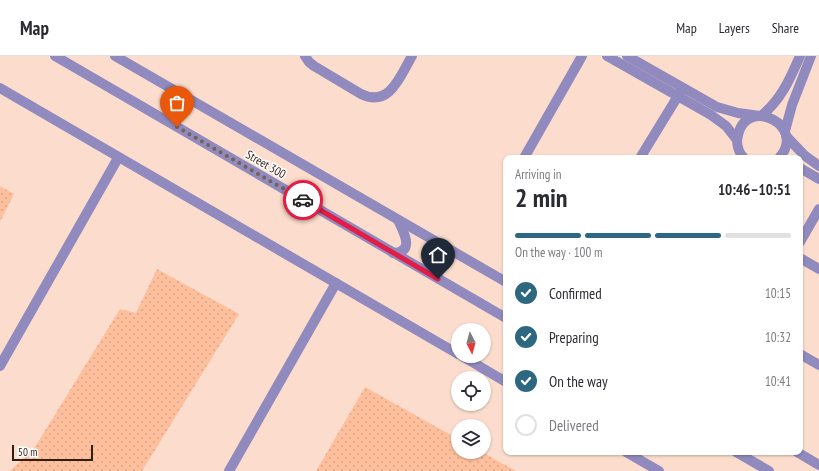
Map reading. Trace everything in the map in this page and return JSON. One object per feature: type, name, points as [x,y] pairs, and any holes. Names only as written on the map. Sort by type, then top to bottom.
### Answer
[{"type":"street","name":"Street 300","points":[[55,56],[503,316]]},
{"type":"street","name":"Street 300","points":[[115,56],[503,280]]},
{"type":"street","points":[[305,56],[314,66],[361,94],[375,98],[389,93],[412,56]]},
{"type":"street","points":[[526,155],[582,56]]},
{"type":"street","points":[[607,56],[681,92],[717,107],[738,113],[773,118],[782,126],[785,133],[804,155],[819,166]]},
{"type":"street","points":[[627,56],[640,59],[719,120],[726,126],[739,151]]},
{"type":"street","points":[[739,151],[740,128],[748,120],[760,116],[771,108],[806,57]]},
{"type":"street","points":[[806,57],[819,66]]},
{"type":"street","points":[[782,155],[786,147],[785,133],[806,57]]},
{"type":"street","points":[[0,88],[118,158],[451,350]]},
{"type":"street","points":[[642,155],[681,92]]},
{"type":"street","points":[[0,366],[118,158]]},
{"type":"street","points":[[803,170],[819,179]]},
{"type":"street","points":[[803,237],[819,209]]},
{"type":"street","points":[[393,253],[402,251],[406,247],[407,242],[398,220]]},
{"type":"street","points":[[438,279],[428,258],[428,254],[432,247],[440,244]]},
{"type":"street","points":[[803,260],[819,269]]},
{"type":"street","points":[[229,471],[336,283]]},
{"type":"street","points":[[803,356],[819,365]]},
{"type":"street","points":[[474,363],[503,380]]},
{"type":"street","points":[[631,455],[659,471]]},
{"type":"street","points":[[741,455],[769,471]]},
{"type":"street","points":[[802,455],[819,465]]},
{"type":"shaded area","points":[[0,186],[14,194],[0,222]]},
{"type":"shaded area","points":[[157,269],[239,314],[142,471],[10,471],[35,447],[120,309],[136,313]]},
{"type":"shaded area","points":[[365,387],[451,435],[451,459],[491,459],[491,457],[516,471],[316,471]]},
{"type":"way so far","points":[[177,127],[303,200]]},
{"type":"route","points":[[303,200],[438,279]]}]
